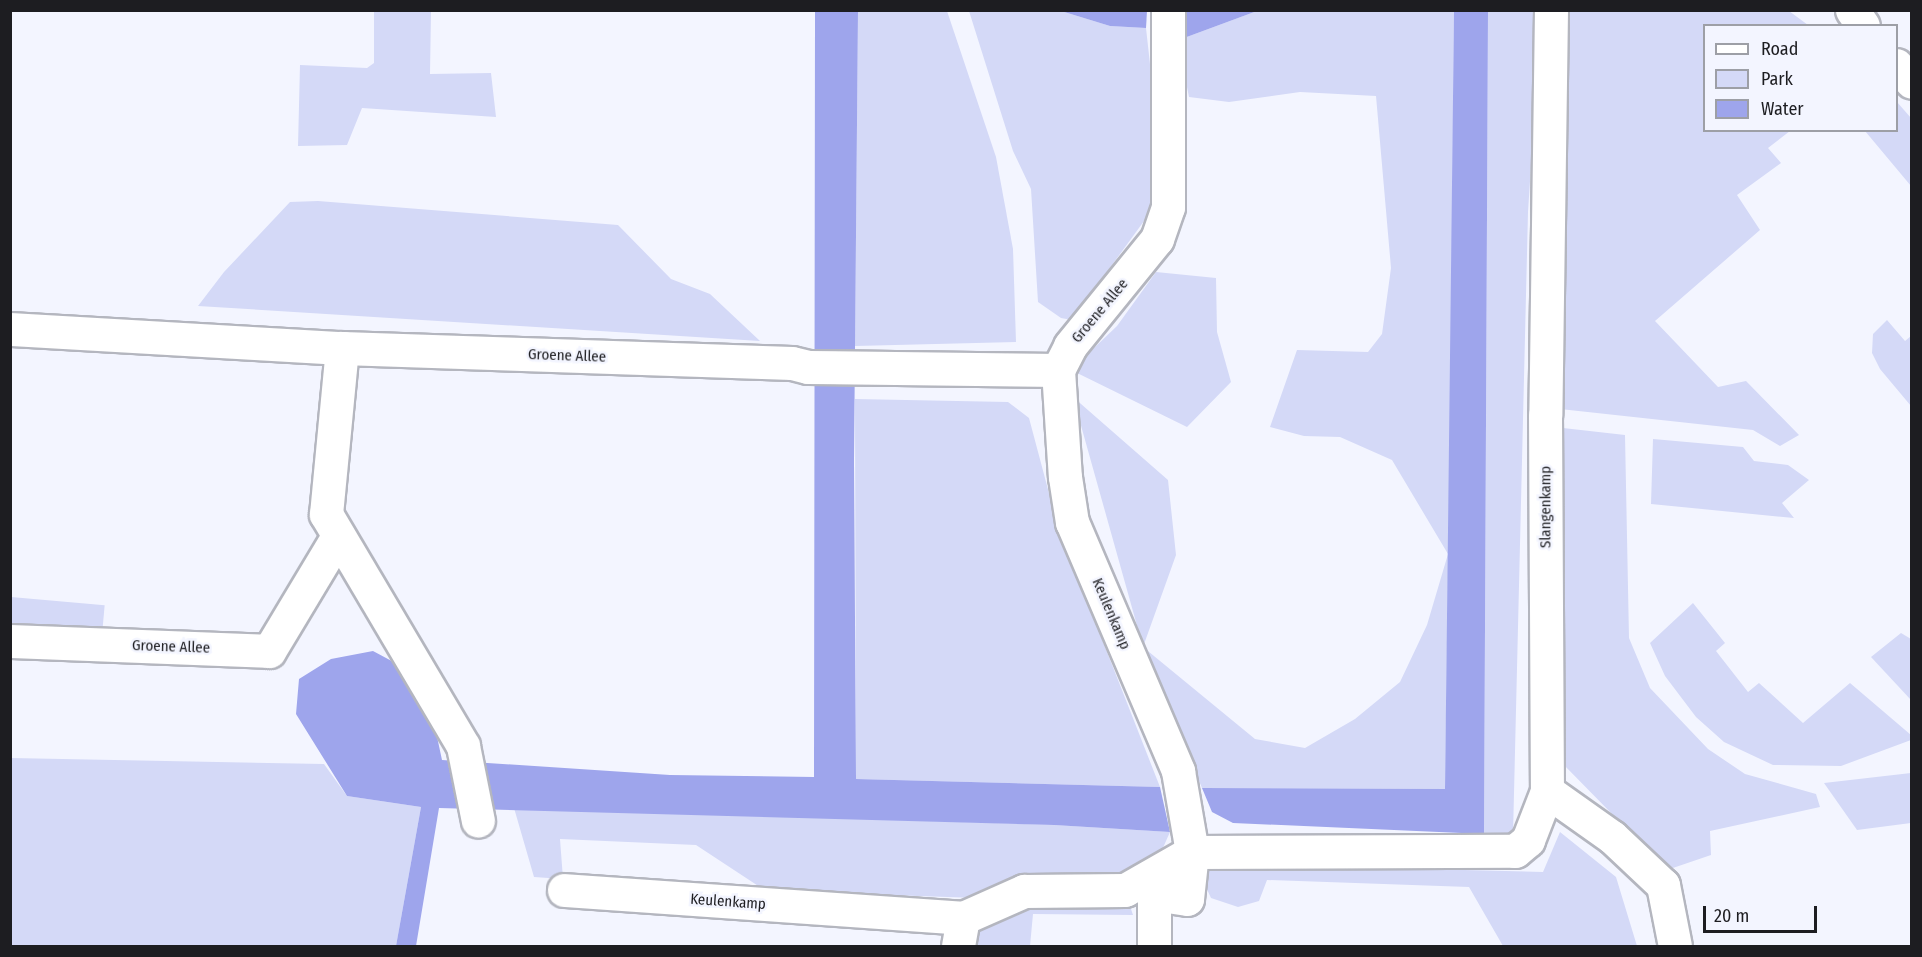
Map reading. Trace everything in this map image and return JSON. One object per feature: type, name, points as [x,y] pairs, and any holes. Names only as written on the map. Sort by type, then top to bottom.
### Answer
[{"type":"street","name":"Groene Allee","points":[[10,329],[342,348],[868,369],[1058,370],[1070,346],[1157,239],[1168,207],[1168,10]]},
{"type":"street","name":"Slangenkamp","points":[[1547,791],[1545,415],[1551,10]]},
{"type":"street","points":[[1852,10],[1862,24]]},
{"type":"street","points":[[1898,67],[1911,82]]},
{"type":"street","points":[[342,348],[326,514],[463,746],[478,821]]},
{"type":"street","name":"Keulenkamp","points":[[1058,370],[1065,477],[1072,522],[1178,771],[1192,852],[1187,899],[1154,894],[1154,946]]},
{"type":"street","name":"Groene Allee","points":[[10,640],[269,651],[338,536]]},
{"type":"street","name":"Keulenkamp","points":[[564,890],[961,932],[1024,891],[1125,890],[1192,852],[1515,850],[1528,840],[1547,791]]},
{"type":"street","points":[[1547,791],[1612,837],[1663,885],[1674,946]]},
{"type":"green space","points":[[374,11],[431,11],[430,74],[491,73],[496,117],[362,108],[347,145],[298,146],[300,65],[367,68],[374,63]]},
{"type":"green space","points":[[858,11],[947,11],[996,157],[1013,249],[1016,342],[855,346]]},
{"type":"green space","points":[[969,11],[1061,11],[1110,26],[1146,28],[1151,73],[1152,210],[1072,320],[1061,318],[1038,302],[1031,189],[1013,151]]},
{"type":"green space","points":[[1257,11],[1454,11],[1451,352],[1445,789],[1202,788],[1143,647],[1255,739],[1305,748],[1355,719],[1400,682],[1427,625],[1448,554],[1392,460],[1340,437],[1304,436],[1270,427],[1297,350],[1368,352],[1382,334],[1391,268],[1376,96],[1300,92],[1229,102],[1189,97],[1183,67],[1184,38]]},
{"type":"green space","points":[[1488,11],[1541,11],[1528,212],[1513,835],[1484,834]]},
{"type":"green space","points":[[1569,11],[1789,11],[1807,24],[1703,24],[1703,132],[1789,132],[1768,148],[1781,163],[1737,195],[1760,230],[1655,321],[1718,387],[1746,381],[1799,435],[1780,446],[1753,430],[1560,409]]},
{"type":"green space","points":[[1898,103],[1911,118],[1911,186],[1866,132],[1898,132]]},
{"type":"green space","points":[[318,201],[618,225],[671,279],[710,294],[760,341],[198,306],[224,272],[290,202]]},
{"type":"green space","points":[[1156,272],[1216,278],[1217,332],[1231,382],[1187,427],[1071,370],[1117,326]]},
{"type":"green space","points":[[1887,320],[1905,341],[1911,336],[1911,406],[1880,369],[1872,353],[1873,334]]},
{"type":"green space","points":[[1073,397],[1168,480],[1176,555],[1143,647]]},
{"type":"green space","points":[[855,399],[1008,402],[1029,418],[1058,527],[1160,787],[856,779]]},
{"type":"green space","points":[[1563,428],[1625,435],[1629,638],[1650,688],[1708,749],[1745,774],[1816,794],[1820,807],[1710,831],[1711,855],[1667,870],[1563,764]]},
{"type":"green space","points":[[1653,439],[1743,447],[1754,461],[1788,465],[1809,480],[1782,503],[1794,518],[1651,504]]},
{"type":"green space","points":[[11,597],[105,605],[102,639],[10,631]]},
{"type":"green space","points":[[1693,603],[1725,643],[1716,651],[1748,692],[1759,683],[1803,723],[1850,683],[1911,735],[1911,740],[1841,766],[1773,765],[1724,742],[1696,717],[1665,676],[1650,643]]},
{"type":"green space","points":[[1901,633],[1911,639],[1911,700],[1871,657]]},
{"type":"green space","points":[[11,758],[324,764],[347,796],[421,807],[396,946],[11,946]]},
{"type":"green space","points":[[1911,773],[1911,823],[1857,830],[1824,783]]},
{"type":"green space","points":[[514,808],[1054,825],[1170,832],[1158,859],[1116,879],[978,898],[766,891],[696,845],[560,839],[563,879],[534,877]]},
{"type":"green space","points":[[1560,832],[1616,877],[1637,946],[1503,946],[1469,887],[1267,880],[1259,901],[1238,907],[1211,898],[1204,883],[1204,872],[1216,864],[1543,872]]},
{"type":"green space","points":[[1033,901],[1129,903],[1133,915],[1033,914],[1030,946],[972,946],[974,929]]},
{"type":"water","points":[[815,11],[858,11],[854,461],[856,779],[1160,787],[1170,832],[1054,825],[439,808],[416,946],[396,946],[421,807],[347,796],[296,714],[299,679],[331,659],[373,651],[401,666],[433,718],[442,760],[670,775],[814,777]]},
{"type":"water","points":[[1061,11],[1147,11],[1146,28],[1110,26]]},
{"type":"water","points":[[1185,11],[1257,11],[1184,38]]},
{"type":"water","points":[[1454,11],[1488,11],[1484,834],[1233,823],[1212,812],[1202,788],[1445,789]]}]
